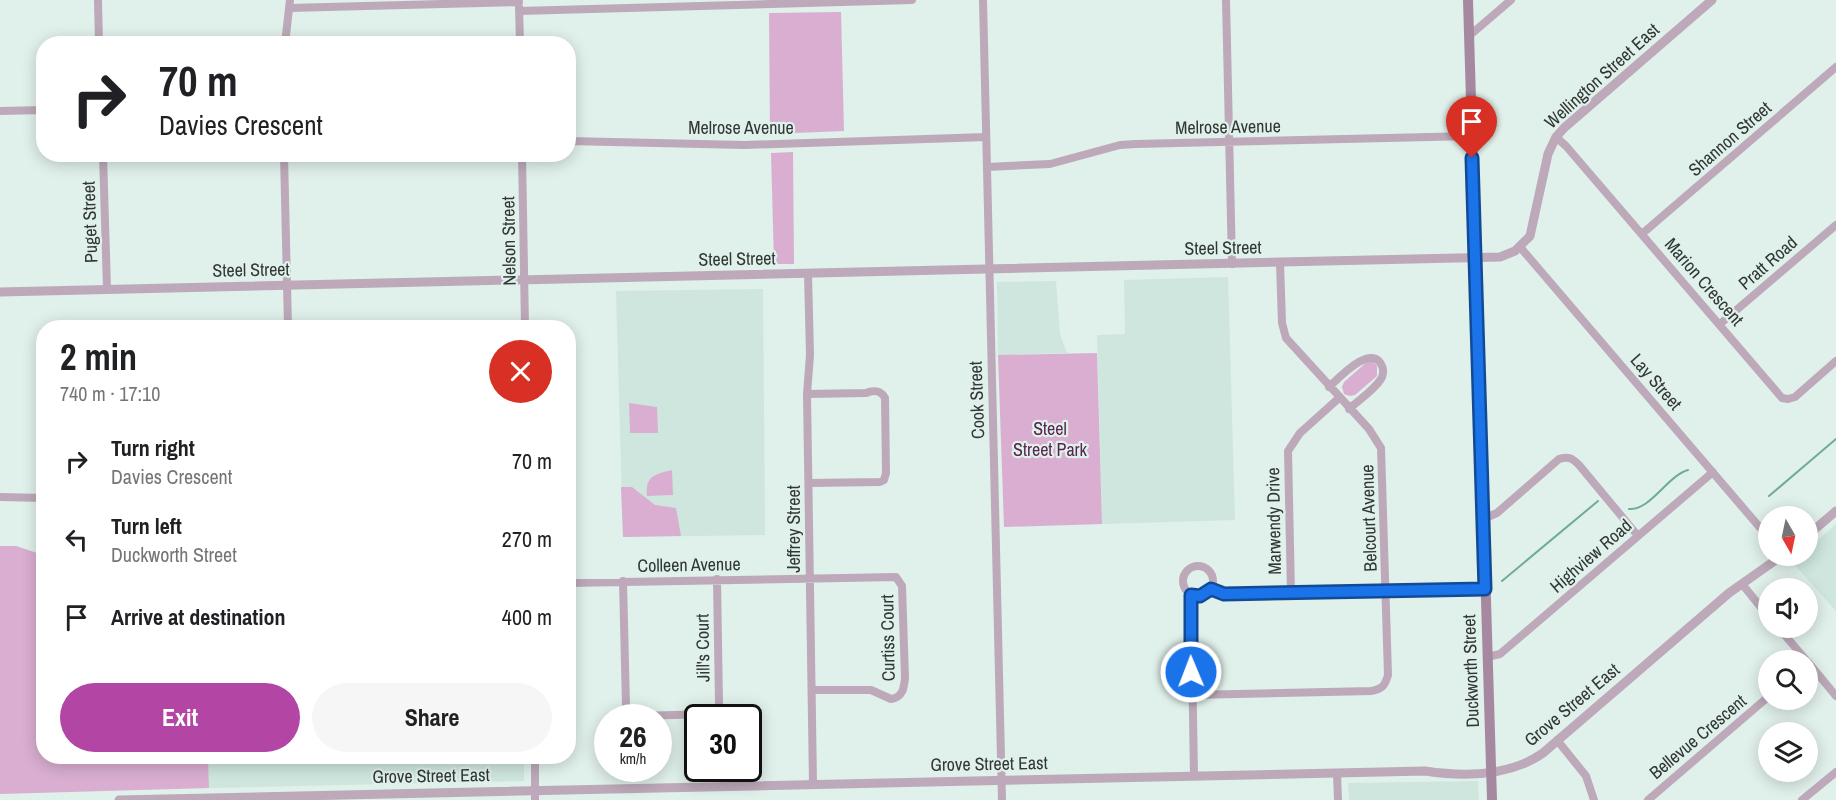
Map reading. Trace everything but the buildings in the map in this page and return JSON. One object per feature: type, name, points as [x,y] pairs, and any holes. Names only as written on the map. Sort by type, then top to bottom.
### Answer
[{"type":"main road","name":"Duckworth Street","points":[[1468,0],[1492,800]]},
{"type":"street","points":[[98,0],[99,36]]},
{"type":"street","points":[[519,11],[912,0]]},
{"type":"street","name":"Cook Street","points":[[982,0],[1002,800]]},
{"type":"street","points":[[1226,0],[1232,264]]},
{"type":"street","points":[[1469,36],[1511,0]]},
{"type":"street","name":"Wellington Street East","points":[[1520,247],[1530,236],[1548,154],[1556,137],[1712,0]]},
{"type":"street","points":[[286,36],[290,4],[519,1],[520,36]]},
{"type":"street","name":"Shannon Street","points":[[1643,233],[1836,67]]},
{"type":"street","points":[[0,111],[36,110]]},
{"type":"street","name":"Melrose Avenue","points":[[987,167],[1050,164],[1127,144],[1472,136]]},
{"type":"street","name":"Melrose Avenue","points":[[576,141],[745,145],[986,137]]},
{"type":"street","name":"Marion Crescent","points":[[1556,137],[1643,233],[1785,399],[1795,397],[1836,360]]},
{"type":"street","name":"Puget Street","points":[[103,162],[107,289]]},
{"type":"street","points":[[284,162],[288,320]]},
{"type":"street","name":"Nelson Street","points":[[522,162],[525,320]]},
{"type":"street","name":"Pratt Road","points":[[1720,324],[1836,225]]},
{"type":"street","points":[[1475,258],[1504,256],[1520,247]]},
{"type":"street","name":"Lay Street","points":[[1520,247],[1758,525]]},
{"type":"street","name":"Steel Street","points":[[0,292],[1475,258]]},
{"type":"street","name":"Belcourt Avenue","points":[[1192,695],[1371,691],[1382,687],[1388,675],[1382,455],[1378,441],[1286,338],[1282,323],[1280,263]]},
{"type":"street","name":"Jeffrey Street","points":[[808,273],[810,355],[807,394],[813,784]]},
{"type":"street","points":[[1329,387],[1364,359],[1372,357],[1378,360],[1383,366],[1384,373],[1380,380],[1349,408]]},
{"type":"street","points":[[807,394],[874,391],[885,398],[886,473],[884,480],[880,482],[809,483]]},
{"type":"street","name":"Marwendy Drive","points":[[1291,592],[1288,451],[1300,433],[1340,398]]},
{"type":"street","points":[[1483,519],[1497,513],[1559,459],[1565,457],[1572,458],[1579,465],[1638,536]]},
{"type":"street","name":"Highview Road","points":[[1486,657],[1500,654],[1713,472]]},
{"type":"street","points":[[0,497],[36,498]]},
{"type":"street","points":[[1818,526],[1836,511]]},
{"type":"street","name":"Grove Street East","points":[[119,800],[535,795],[813,784],[1425,771],[1450,774],[1492,773],[1506,771],[1527,763],[1543,753],[1692,624],[1768,566]]},
{"type":"street","points":[[1193,567],[1204,567],[1213,579],[1211,589],[1200,596],[1191,595],[1182,583],[1185,573],[1193,567]]},
{"type":"street","name":"Curtiss Court","points":[[810,578],[897,577],[903,586],[904,686],[899,696],[891,699],[871,690],[812,690]]},
{"type":"street","name":"Colleen Avenue","points":[[576,583],[810,578]]},
{"type":"street","name":"Jill's Court","points":[[623,581],[626,706],[630,713],[637,716],[710,714],[716,710],[719,704],[717,579]]},
{"type":"street","points":[[1742,584],[1758,604]]},
{"type":"street","points":[[1211,589],[1224,594],[1485,589]]},
{"type":"street","points":[[1191,595],[1194,776]]},
{"type":"street","points":[[1787,638],[1797,650]]},
{"type":"street","points":[[1818,675],[1836,696]]},
{"type":"street","name":"Bellevue Crescent","points":[[1648,800],[1758,706]]},
{"type":"street","points":[[1557,740],[1586,776],[1594,800]]},
{"type":"street","points":[[535,764],[535,795]]},
{"type":"street","points":[[1802,800],[1836,772]]},
{"type":"street","points":[[1337,773],[1338,800]]},
{"type":"shaded area","points":[[1228,277],[1235,520],[1102,524],[1097,335],[1125,334],[1124,280]]},
{"type":"shaded area","points":[[1056,281],[1060,334],[1067,353],[998,355],[997,282]]},
{"type":"shaded area","points":[[763,289],[765,535],[623,537],[616,291]]},
{"type":"shaded area","points":[[1836,524],[1836,611],[1818,591],[1818,578],[1806,578],[1796,566],[1818,566],[1818,540]]},
{"type":"shaded area","points":[[208,764],[524,764],[524,781],[209,788]]},
{"type":"shaded area","points":[[1478,781],[1479,800],[1349,800],[1348,783]]},
{"type":"green space","points":[[841,12],[844,131],[770,134],[769,13]]},
{"type":"green space","points":[[793,152],[794,264],[774,264],[771,153]]},
{"type":"green space","name":"Steel Street Park","points":[[1097,353],[1102,524],[1004,527],[998,355]]},
{"type":"green space","points":[[1368,361],[1374,362],[1377,366],[1377,376],[1355,395],[1344,394],[1342,387],[1344,382]]},
{"type":"green space","points":[[629,403],[657,407],[658,433],[630,433]]},
{"type":"green space","points":[[672,470],[673,495],[647,496],[648,484],[652,477]]},
{"type":"green space","points":[[621,487],[632,487],[655,505],[676,508],[681,536],[623,537]]},
{"type":"green space","points":[[0,546],[16,546],[36,553],[36,764],[208,764],[209,788],[0,794]]},
{"type":"waterway","points":[[1769,496],[1836,439]]},
{"type":"waterway","points":[[1629,509],[1644,505],[1680,473],[1688,470]]},
{"type":"waterway","points":[[1502,581],[1598,501]]},
{"type":"route","points":[[1191,672],[1191,595],[1204,595],[1211,589],[1224,594],[1485,589],[1472,158]]}]
